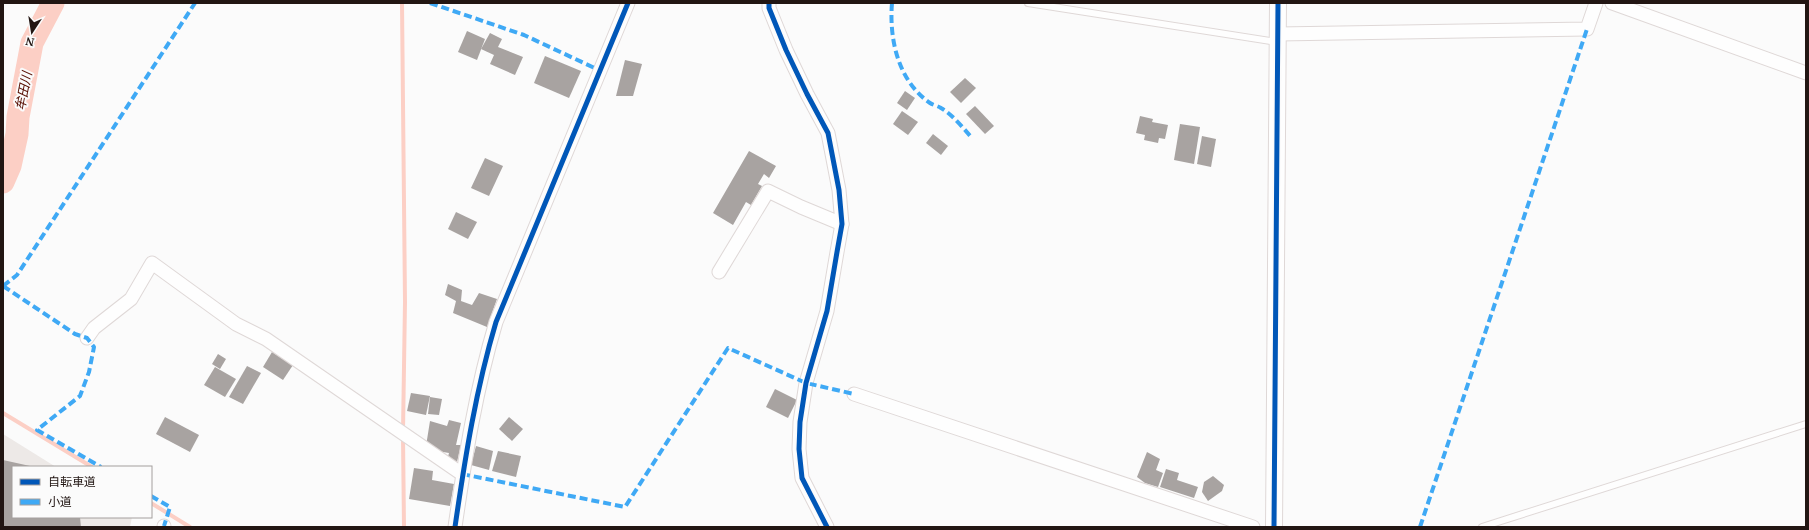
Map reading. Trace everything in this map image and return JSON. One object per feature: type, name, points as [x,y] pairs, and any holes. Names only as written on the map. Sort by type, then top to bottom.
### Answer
[{"type":"street","points":[[455,527],[462,474],[483,366],[496,322],[628,3]]},
{"type":"street","points":[[769,3],[769,8],[786,50],[828,133],[839,190],[842,224],[827,311],[806,383],[800,422],[799,449],[802,478],[827,527]]},
{"type":"street","points":[[1274,527],[1278,3]]},
{"type":"street","points":[[1278,38],[1587,29],[1596,3]]},
{"type":"street","points":[[1612,3],[1806,73]]},
{"type":"street","points":[[719,272],[768,191],[842,224]]},
{"type":"street","points":[[88,338],[94,328],[131,299],[152,263],[236,324],[266,339],[462,474]]},
{"type":"street","points":[[854,394],[1253,527]]},
{"type":"lane","points":[[1028,3],[1278,38]]},
{"type":"lane","points":[[1482,527],[1806,424]]},
{"type":"shaded area","points":[[3,434],[54,466],[12,466],[12,518],[132,518],[130,527],[3,527]]},
{"type":"building","points":[[467,31],[485,39],[477,60],[458,52]]},
{"type":"building","points":[[490,33],[502,39],[498,47],[523,57],[515,75],[490,64],[494,55],[481,49]]},
{"type":"building","points":[[545,56],[581,71],[569,98],[534,83]]},
{"type":"building","points":[[625,60],[642,64],[633,96],[616,96]]},
{"type":"building","points":[[965,78],[976,88],[961,103],[950,92]]},
{"type":"building","points":[[905,91],[915,98],[907,110],[897,103]]},
{"type":"building","points":[[975,106],[994,126],[985,134],[966,114]]},
{"type":"building","points":[[902,111],[918,122],[908,135],[893,124]]},
{"type":"building","points":[[1140,116],[1153,119],[1152,122],[1168,125],[1165,139],[1159,138],[1158,143],[1144,140],[1145,135],[1136,133]]},
{"type":"building","points":[[1180,124],[1200,127],[1194,164],[1174,160]]},
{"type":"building","points":[[933,134],[948,146],[941,155],[926,143]]},
{"type":"building","points":[[1202,136],[1216,139],[1211,167],[1197,164]]},
{"type":"building","points":[[749,151],[776,166],[769,178],[764,174],[758,184],[762,186],[751,205],[746,202],[733,225],[713,213]]},
{"type":"building","points":[[485,158],[503,166],[489,196],[471,188]]},
{"type":"building","points":[[456,212],[477,222],[468,239],[448,229]]},
{"type":"building","points":[[448,284],[462,290],[461,301],[472,305],[479,293],[497,299],[487,327],[453,313],[456,301],[445,295]]},
{"type":"building","points":[[272,352],[293,365],[283,380],[263,367]]},
{"type":"building","points":[[218,354],[226,359],[220,369],[212,364]]},
{"type":"building","points":[[247,366],[261,373],[243,404],[229,397]]},
{"type":"building","points":[[215,367],[236,379],[225,397],[204,385]]},
{"type":"building","points":[[775,389],[797,400],[788,418],[766,407]]},
{"type":"building","points":[[411,393],[430,396],[426,415],[407,411]]},
{"type":"building","points":[[430,397],[442,399],[439,415],[428,414]]},
{"type":"building","points":[[165,417],[199,435],[190,452],[156,434]]},
{"type":"building","points":[[509,417],[523,429],[512,441],[499,429]]},
{"type":"building","points":[[449,420],[461,423],[456,445],[461,445],[457,462],[447,460],[449,453],[431,450],[426,446],[430,421],[447,426]]},
{"type":"building","points":[[476,446],[493,451],[489,470],[471,465]]},
{"type":"building","points":[[498,451],[521,456],[516,477],[492,471]]},
{"type":"building","points":[[1147,452],[1160,459],[1156,470],[1163,473],[1158,487],[1145,483],[1137,477]]},
{"type":"building","points":[[3,460],[30,466],[12,466],[12,518],[80,518],[81,527],[3,527]]},
{"type":"building","points":[[414,468],[433,471],[432,480],[454,484],[450,506],[409,499]]},
{"type":"building","points":[[1166,469],[1179,473],[1177,480],[1198,487],[1194,498],[1160,487]]},
{"type":"building","points":[[1213,476],[1224,485],[1222,491],[1208,501],[1202,492],[1204,482]]},
{"type":"waterway","name":"牟田川","points":[[3,182],[10,166],[17,134],[18,117],[32,43],[53,3]]},
{"type":"waterway","points":[[402,3],[405,302],[403,431]]},
{"type":"waterway","points":[[3,413],[90,466]]},
{"type":"waterway","points":[[403,437],[404,527]]},
{"type":"waterway","points":[[152,504],[190,527]]},
{"type":"marked path","points":[[3,286],[17,275],[195,3]]},
{"type":"marked path","points":[[430,3],[524,35],[601,71]]},
{"type":"marked path","points":[[892,3],[891,17],[894,45],[903,71],[910,83],[919,94],[930,103],[940,107],[950,114],[972,138]]},
{"type":"marked path","points":[[1420,527],[1587,29]]},
{"type":"marked path","points":[[3,286],[75,334],[87,338],[94,347],[89,372],[80,396],[37,430],[99,466]]},
{"type":"marked path","points":[[462,474],[625,507],[728,348],[806,383],[854,394]]},
{"type":"marked path","points":[[152,497],[170,507],[164,526]]},
{"type":"cycle path","points":[[455,527],[467,449],[477,398],[496,322],[628,3]]},
{"type":"cycle path","points":[[769,3],[769,8],[786,50],[828,133],[839,190],[842,224],[827,311],[806,383],[800,422],[799,449],[802,478],[827,527]]},
{"type":"cycle path","points":[[1274,527],[1278,3]]}]
